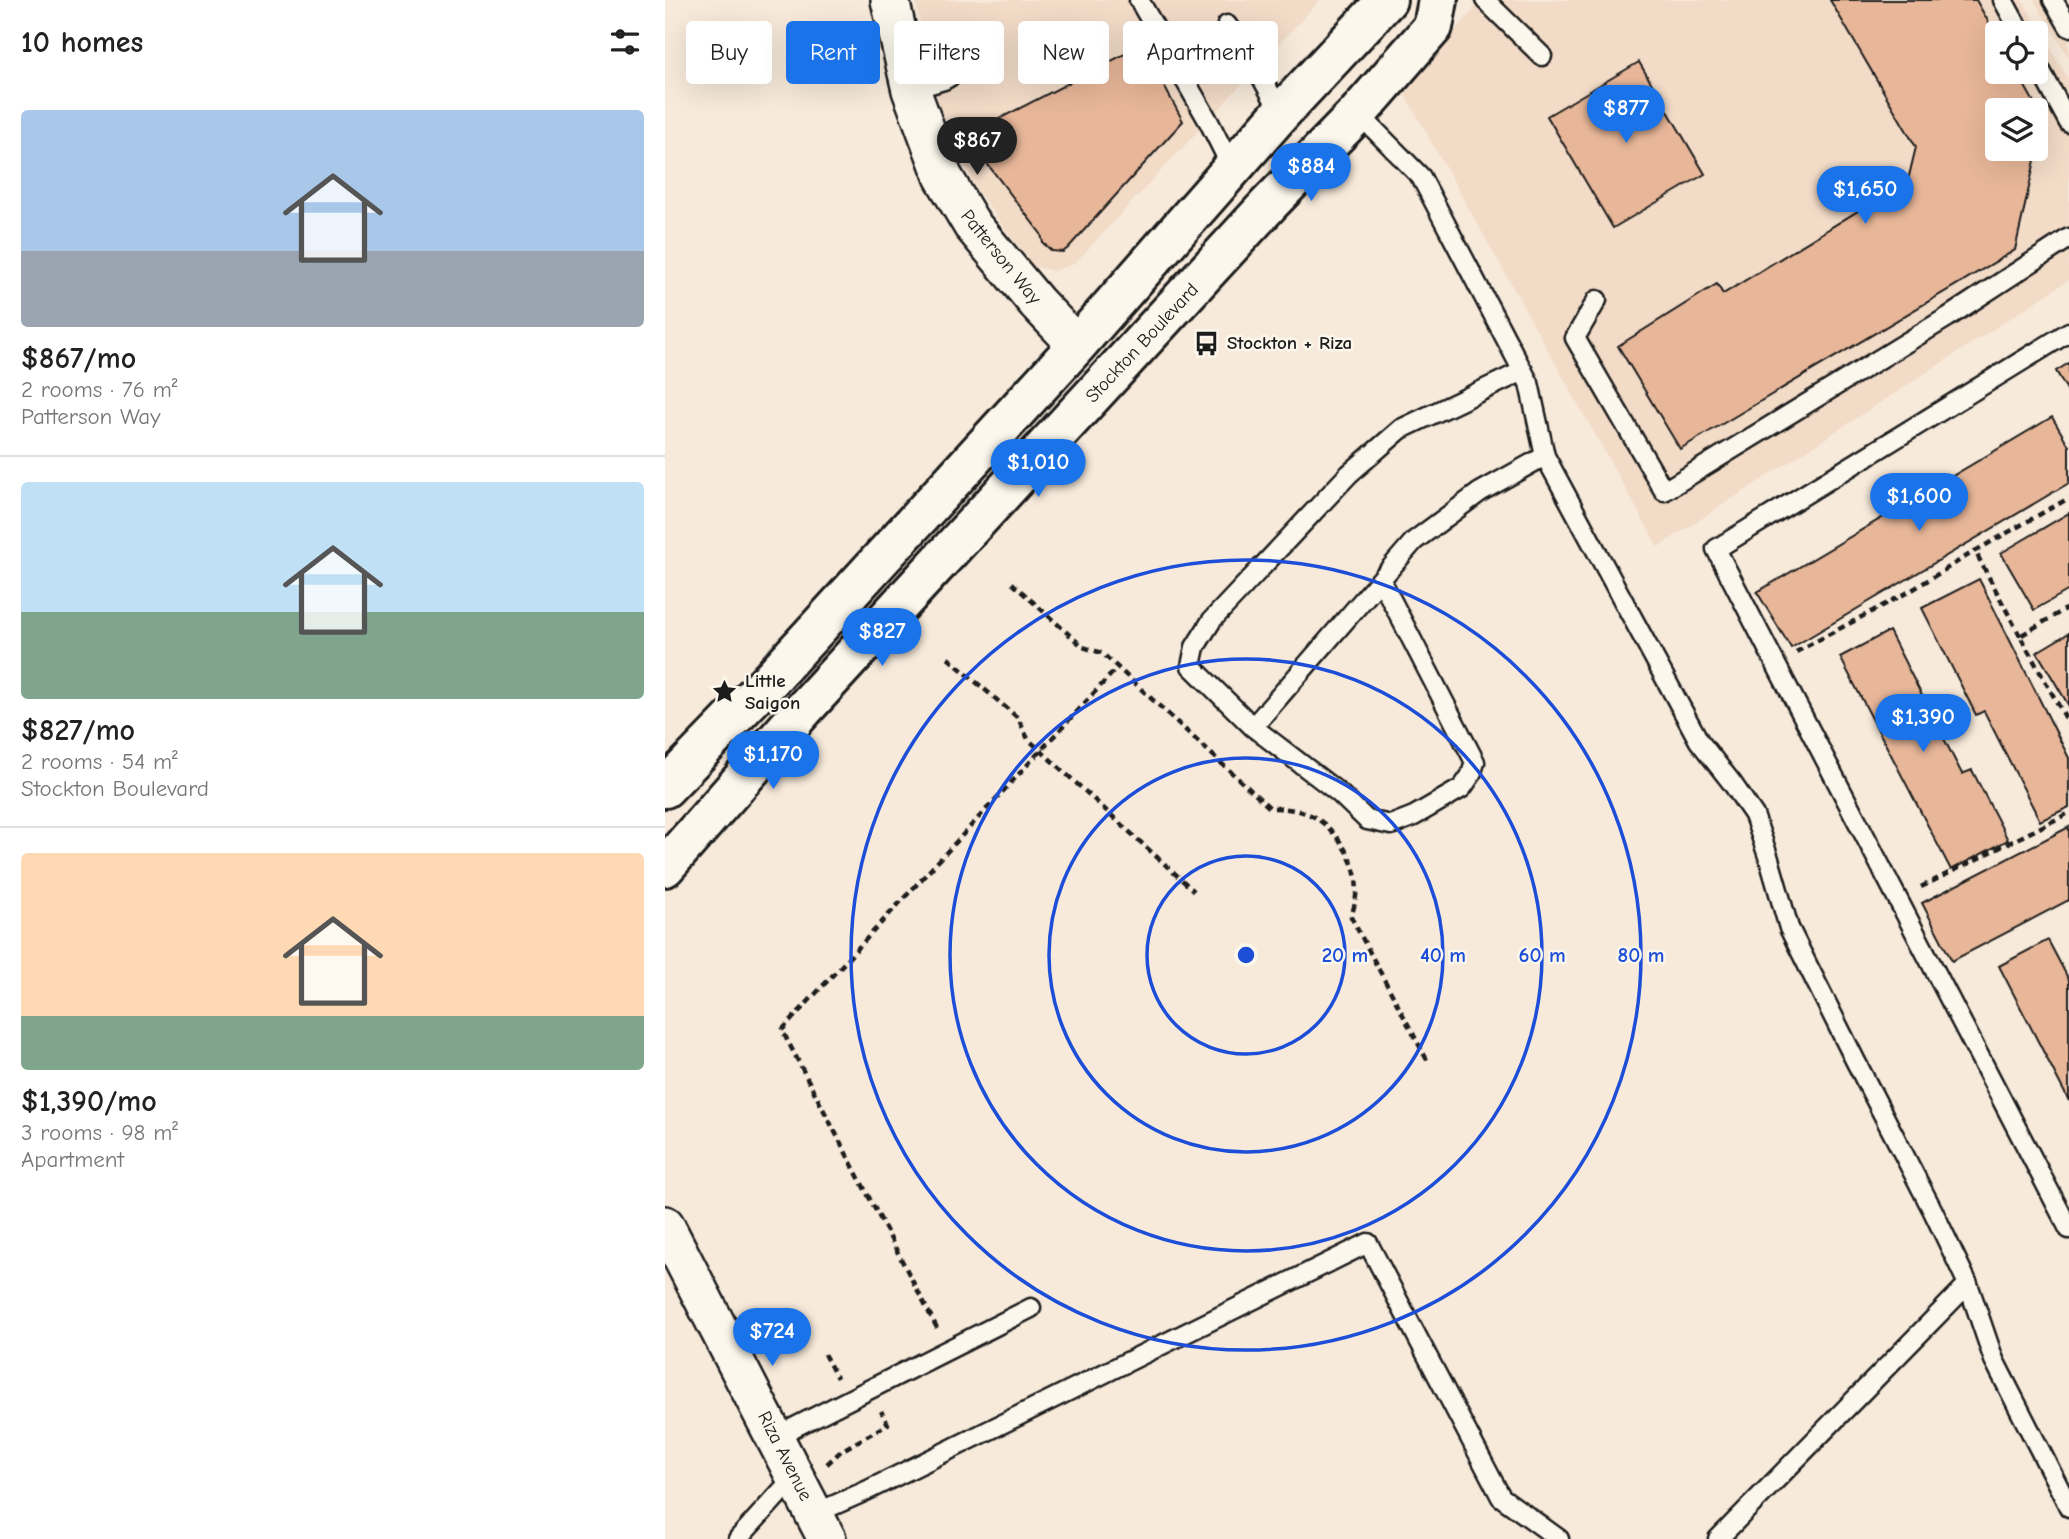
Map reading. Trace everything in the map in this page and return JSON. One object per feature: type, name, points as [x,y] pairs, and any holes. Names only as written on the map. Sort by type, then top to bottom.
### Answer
[{"type":"main road","points":[[665,788],[768,682],[1077,345],[1281,113],[1387,0]]},
{"type":"main road","name":"Stockton Boulevard","points":[[665,867],[803,710],[1270,204],[1358,113],[1433,27],[1438,0]]},
{"type":"main road","points":[[918,586],[921,539],[1064,390],[1077,345]]},
{"type":"street","name":"Patterson Way","points":[[890,0],[911,90],[943,176],[972,225],[1037,303],[1077,345]]},
{"type":"street","name":"Riza Avenue","points":[[668,1240],[775,1437],[810,1471],[821,1526]]},
{"type":"lane","points":[[1139,0],[1209,122],[1232,168]]},
{"type":"lane","points":[[1485,0],[1542,56]]},
{"type":"lane","points":[[2003,0],[2014,21]]},
{"type":"lane","points":[[2053,0],[2069,27]]},
{"type":"lane","points":[[911,90],[931,84]]},
{"type":"lane","points":[[1265,84],[1281,113]]},
{"type":"lane","points":[[2048,84],[2069,123]]},
{"type":"lane","points":[[1358,113],[1422,177],[1529,383],[1545,456],[1699,741],[1753,815],[1789,928],[1933,1211],[1968,1284],[1994,1360],[2069,1507]]},
{"type":"lane","points":[[1597,300],[1575,338],[1664,491],[1948,317],[2069,238]]},
{"type":"lane","points":[[2069,332],[1716,549],[2069,1229]]},
{"type":"lane","points":[[1381,580],[1475,762],[1471,775],[1462,788],[1413,816],[1391,825],[1367,820],[1339,793],[1253,727],[1191,666],[1195,647],[1212,620],[1349,474],[1401,429],[1523,371]]},
{"type":"lane","points":[[1253,727],[1415,541],[1480,492],[1545,456]]},
{"type":"lane","points":[[821,1526],[866,1491],[1368,1243],[1501,1497],[1559,1539]]},
{"type":"lane","points":[[1718,1539],[1968,1284]]},
{"type":"lane","points":[[775,1437],[1031,1308]]},
{"type":"lane","points":[[738,1539],[810,1471]]},
{"type":"path","points":[[1776,662],[1912,590],[2069,498]]},
{"type":"path","points":[[1975,551],[2069,724]]},
{"type":"path","points":[[1012,583],[1083,647],[1101,653],[1270,808],[1285,808],[1311,815],[1338,838],[1349,856],[1356,878],[1351,917],[1427,1060]]},
{"type":"path","points":[[2020,636],[2069,607]]},
{"type":"path","points":[[948,658],[1018,718],[1028,739],[1040,751],[1194,891]]},
{"type":"path","points":[[942,1338],[782,1030],[1117,668]]},
{"type":"path","points":[[1898,899],[2069,813]]},
{"type":"path","points":[[810,1471],[888,1424],[863,1377],[842,1388],[824,1354]]},
{"type":"shaded area","points":[[915,0],[1320,0],[1278,45],[1278,21],[1123,21],[1123,84],[1242,84],[1075,263],[1054,271],[1032,266],[974,186],[940,111],[934,84],[1004,84],[1004,21],[920,21]]},
{"type":"shaded area","points":[[1482,0],[2022,0],[2034,21],[1985,21],[1985,84],[2048,84],[2048,44],[2069,80],[2069,280],[1658,547],[1403,91]]},
{"type":"shaded area","points":[[2034,0],[2069,0],[2069,58],[2048,21]]},
{"type":"building","points":[[1830,0],[1976,0],[1988,21],[1985,21],[1985,84],[2024,84],[2032,98],[1985,98],[1985,161],[2035,161],[2015,250],[1680,449],[1618,346],[1717,284],[1723,294],[1908,180],[1916,147]]},
{"type":"building","points":[[1123,55],[1123,84],[1163,84],[1183,121],[1068,248],[1063,252],[1052,251],[1043,243],[1041,234],[966,136],[1067,84],[1109,84],[1109,62]]},
{"type":"building","points":[[1639,62],[1705,174],[1613,228],[1547,116]]},
{"type":"building","points":[[2069,363],[2069,393],[2056,371]]},
{"type":"building","points":[[2052,417],[2069,446],[2069,483],[1791,648],[1757,592]]},
{"type":"building","points":[[2069,513],[2069,590],[2034,610],[2001,553]]},
{"type":"building","points":[[1979,579],[2069,758],[2069,807],[2040,821],[1984,711],[1976,715],[1922,608]]},
{"type":"building","points":[[1889,631],[1962,774],[1972,770],[2008,840],[1951,870],[1840,657]]},
{"type":"building","points":[[2069,633],[2069,706],[2037,652]]},
{"type":"building","points":[[2069,827],[2069,900],[1952,961],[1922,903]]},
{"type":"building","points":[[2048,940],[2069,980],[2069,1101],[1999,966]]},
{"type":"place","name":"Stockton + Riza","points":[[1207,343]]},
{"type":"place","name":"Little Saigon","points":[[725,692]]}]
